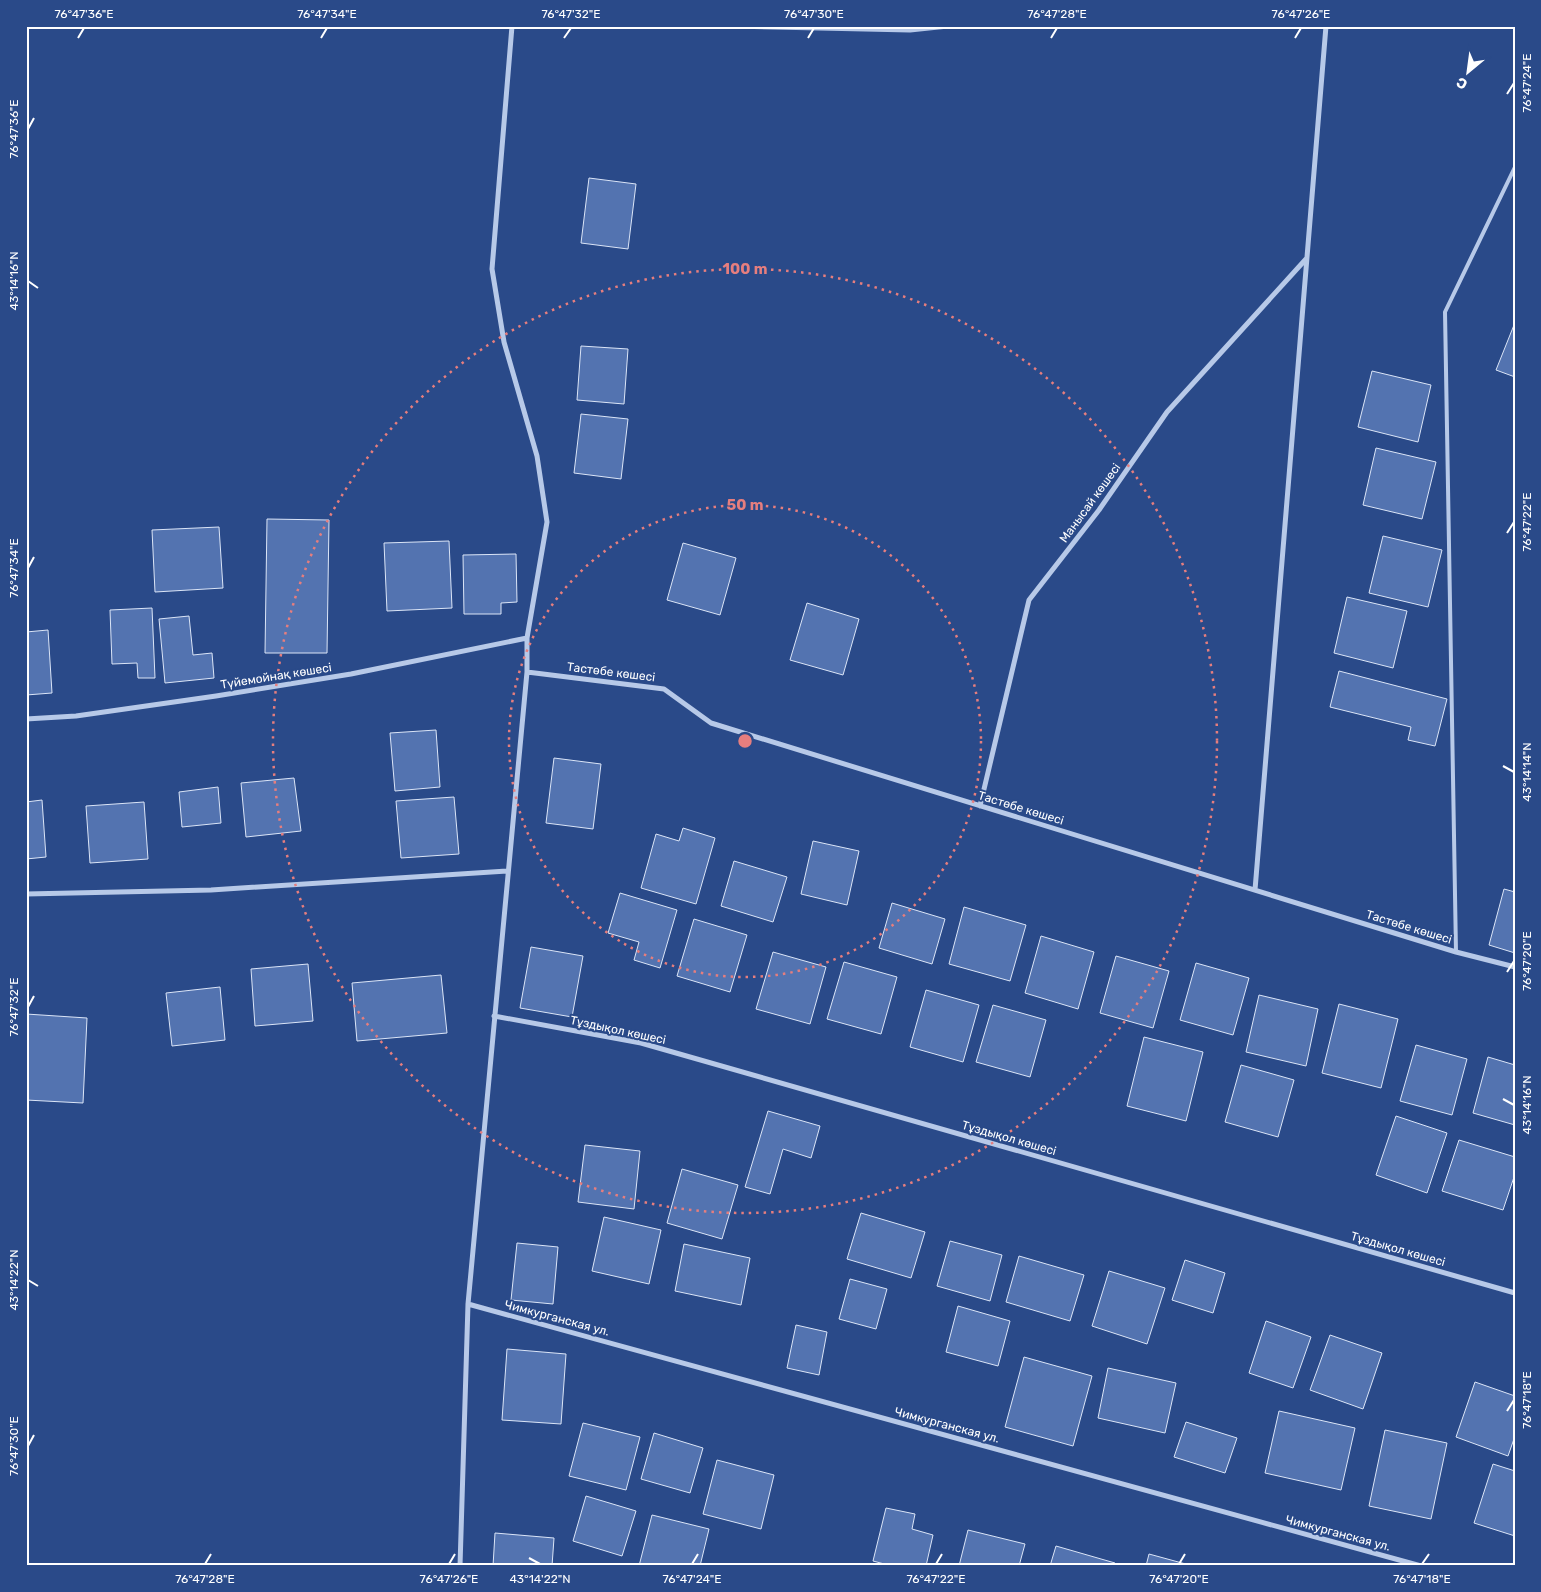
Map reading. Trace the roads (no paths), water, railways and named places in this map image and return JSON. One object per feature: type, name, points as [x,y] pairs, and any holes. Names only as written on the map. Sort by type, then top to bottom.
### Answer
[{"type":"street","points":[[460,1566],[468,1304],[527,672],[527,638],[547,522],[537,456],[504,342],[492,269],[512,26]]},
{"type":"street","points":[[734,26],[910,30],[948,26]]},
{"type":"street","points":[[1255,890],[1326,26]]},
{"type":"street","name":"Манысай көшесі","points":[[980,806],[1029,600],[1100,510],[1167,412],[1306,258]]},
{"type":"street","name":"Түйемойнақ көшесі","points":[[26,719],[76,716],[216,696],[351,674],[527,638]]},
{"type":"street","name":"Тастөбе көшесі","points":[[527,672],[664,688],[711,723],[1456,952],[1515,967]]},
{"type":"street","points":[[26,894],[211,890],[507,871]]},
{"type":"street","name":"Тұздықол көшесі","points":[[494,1016],[641,1043],[1515,1293]]},
{"type":"street","name":"Чимкурганская ул.","points":[[468,1304],[1421,1566]]},
{"type":"lane","points":[[1456,952],[1445,312],[1515,167]]}]
